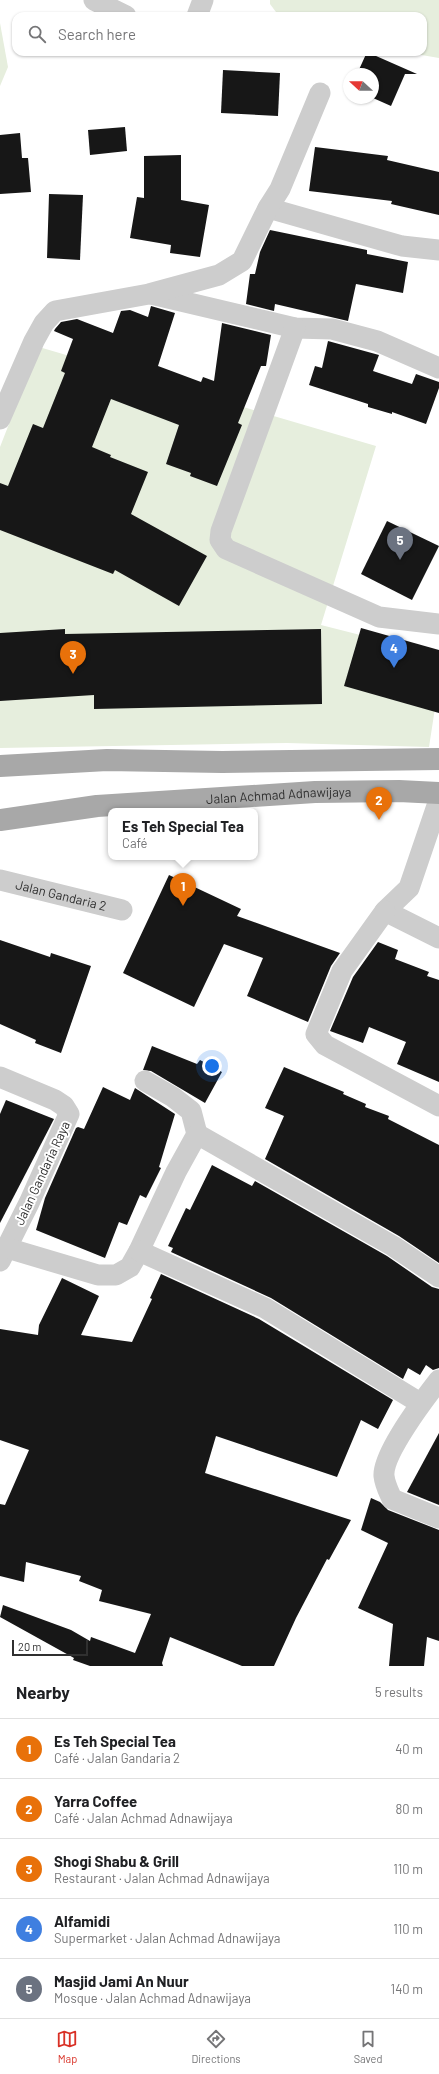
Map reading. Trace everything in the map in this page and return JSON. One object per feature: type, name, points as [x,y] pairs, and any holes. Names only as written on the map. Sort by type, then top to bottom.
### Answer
[{"type":"main road","points":[[0,766],[107,760],[222,762],[439,759]]},
{"type":"main road","name":"Jalan Achmad Adnawijaya","points":[[0,820],[97,806],[315,792],[398,791],[439,793]]},
{"type":"street","points":[[94,0],[118,12]]},
{"type":"street","points":[[198,12],[203,0]]},
{"type":"street","points":[[0,419],[5,396],[44,323],[55,311],[149,294],[219,275],[242,260],[268,208],[280,189],[320,93]]},
{"type":"street","points":[[268,208],[402,246],[439,250]]},
{"type":"street","points":[[149,294],[296,328],[332,330],[376,341],[439,368]]},
{"type":"street","points":[[296,328],[221,531],[220,540],[226,549],[379,616],[439,624]]},
{"type":"street","points":[[439,800],[409,888],[385,911],[342,971],[316,1034],[325,1046],[439,1106]]},
{"type":"street","name":"Jalan Gandaria 2","points":[[0,880],[122,910]]},
{"type":"street","points":[[385,911],[439,938]]},
{"type":"street","name":"Jalan Gandaria Raya","points":[[0,1077],[55,1100],[64,1106],[69,1114],[3,1255]]},
{"type":"street","points":[[3,1255],[98,1275],[116,1275],[130,1267],[139,1252],[176,1172],[197,1134],[191,1111],[173,1097],[145,1081]]},
{"type":"street","points":[[197,1134],[393,1246],[439,1277]]},
{"type":"street","points":[[139,1252],[265,1308],[420,1403]]},
{"type":"street","points":[[439,1380],[420,1403],[388,1457],[384,1475],[387,1488],[392,1499],[439,1518]]},
{"type":"green space","points":[[270,0],[439,0],[439,58],[427,56],[427,12],[276,12],[270,4]]},
{"type":"green space","points":[[0,23],[8,67],[0,86]]},
{"type":"green space","points":[[39,347],[376,446],[321,625],[439,655],[439,682],[429,747],[287,743],[0,748],[0,447]]},
{"type":"building","points":[[365,56],[376,56],[417,74],[405,74],[391,106],[379,101],[379,68],[360,68]]},
{"type":"building","points":[[223,70],[280,73],[278,116],[221,113]]},
{"type":"building","points":[[125,127],[127,151],[90,155],[88,130]]},
{"type":"building","points":[[20,133],[22,158],[28,158],[31,192],[0,194],[0,135]]},
{"type":"building","points":[[315,147],[388,156],[387,160],[439,172],[439,215],[391,204],[392,201],[309,191]]},
{"type":"building","points":[[181,155],[181,200],[209,205],[200,257],[170,253],[171,245],[130,238],[137,197],[144,198],[144,156]]},
{"type":"building","points":[[49,194],[83,195],[80,260],[47,258]]},
{"type":"building","points":[[270,230],[367,250],[367,254],[408,262],[403,293],[356,284],[348,321],[275,304],[274,311],[246,304],[250,274],[255,274],[260,252]]},
{"type":"building","points":[[151,306],[175,313],[158,366],[201,382],[203,377],[214,381],[222,323],[271,335],[266,366],[261,366],[238,423],[242,425],[217,486],[190,476],[191,473],[166,464],[179,425],[111,399],[92,447],[111,455],[110,457],[148,472],[131,514],[207,556],[179,606],[115,570],[113,574],[0,530],[0,483],[8,486],[33,424],[43,428],[65,373],[61,371],[73,339],[54,331],[55,329],[61,322],[77,319],[113,333],[121,311],[130,310],[148,317]]},
{"type":"building","points":[[328,341],[379,355],[373,371],[412,384],[416,374],[439,382],[439,388],[426,424],[392,412],[392,414],[368,407],[368,404],[309,385],[315,366],[322,368]]},
{"type":"building","points":[[387,521],[439,546],[412,600],[361,574]]},
{"type":"building","points":[[361,628],[439,650],[439,713],[344,686]]},
{"type":"building","points":[[65,629],[65,634],[321,629],[322,704],[94,709],[94,695],[0,701],[0,633]]},
{"type":"building","points":[[169,875],[241,909],[237,916],[340,953],[331,966],[308,1022],[247,996],[263,958],[224,944],[194,1007],[123,973]]},
{"type":"building","points":[[0,940],[50,957],[51,953],[91,966],[61,1053],[35,1043],[36,1040],[0,1024]]},
{"type":"building","points":[[378,942],[398,950],[395,959],[429,972],[427,976],[439,980],[439,1082],[397,1064],[406,1042],[369,1027],[363,1043],[330,1031],[353,977]]},
{"type":"building","points":[[152,1046],[197,1064],[200,1060],[222,1072],[205,1103],[151,1071],[143,1070]]},
{"type":"building","points":[[284,1067],[344,1092],[343,1094],[366,1104],[365,1107],[389,1116],[388,1119],[439,1145],[439,1263],[399,1236],[265,1159],[284,1116],[265,1108]]},
{"type":"building","points":[[103,1087],[130,1100],[135,1088],[175,1114],[159,1167],[161,1168],[146,1198],[140,1195],[127,1225],[119,1222],[105,1258],[36,1230],[45,1198],[76,1128],[78,1127],[84,1129]]},
{"type":"building","points":[[6,1100],[54,1119],[0,1223],[0,1114]]},
{"type":"building","points":[[212,1165],[252,1186],[255,1181],[387,1256],[432,1287],[439,1289],[439,1368],[433,1370],[426,1365],[420,1375],[408,1368],[403,1379],[271,1298],[171,1252],[173,1248],[168,1246],[186,1208],[190,1210]]},
{"type":"building","points":[[161,1274],[259,1319],[393,1400],[378,1429],[361,1420],[337,1477],[216,1436],[205,1473],[351,1520],[329,1560],[327,1559],[296,1618],[274,1666],[242,1666],[170,1637],[162,1663],[163,1666],[90,1666],[73,1660],[74,1658],[0,1617],[3,1605],[71,1630],[90,1641],[91,1637],[135,1653],[151,1614],[99,1601],[102,1590],[79,1581],[81,1576],[26,1562],[24,1582],[0,1576],[0,1504],[5,1505],[29,1450],[0,1440],[0,1329],[38,1335],[39,1325],[62,1278],[99,1296],[81,1335],[132,1342],[152,1299],[150,1298]]},
{"type":"building","points":[[439,1433],[439,1505],[407,1492]]},
{"type":"building","points":[[371,1498],[380,1502],[388,1510],[439,1530],[439,1641],[427,1637],[424,1666],[389,1666],[393,1624],[358,1608],[388,1543],[361,1530]]},
{"type":"place","name":"Masjid Jami An Nuur","points":[[400,560]]},
{"type":"place","name":"Alfamidi","points":[[394,668]]},
{"type":"place","name":"Shogi Shabu & Grill","points":[[73,674]]},
{"type":"place","name":"Yarra Coffee","points":[[379,820]]},
{"type":"place","name":"Es Teh Special Tea","points":[[183,906]]}]
